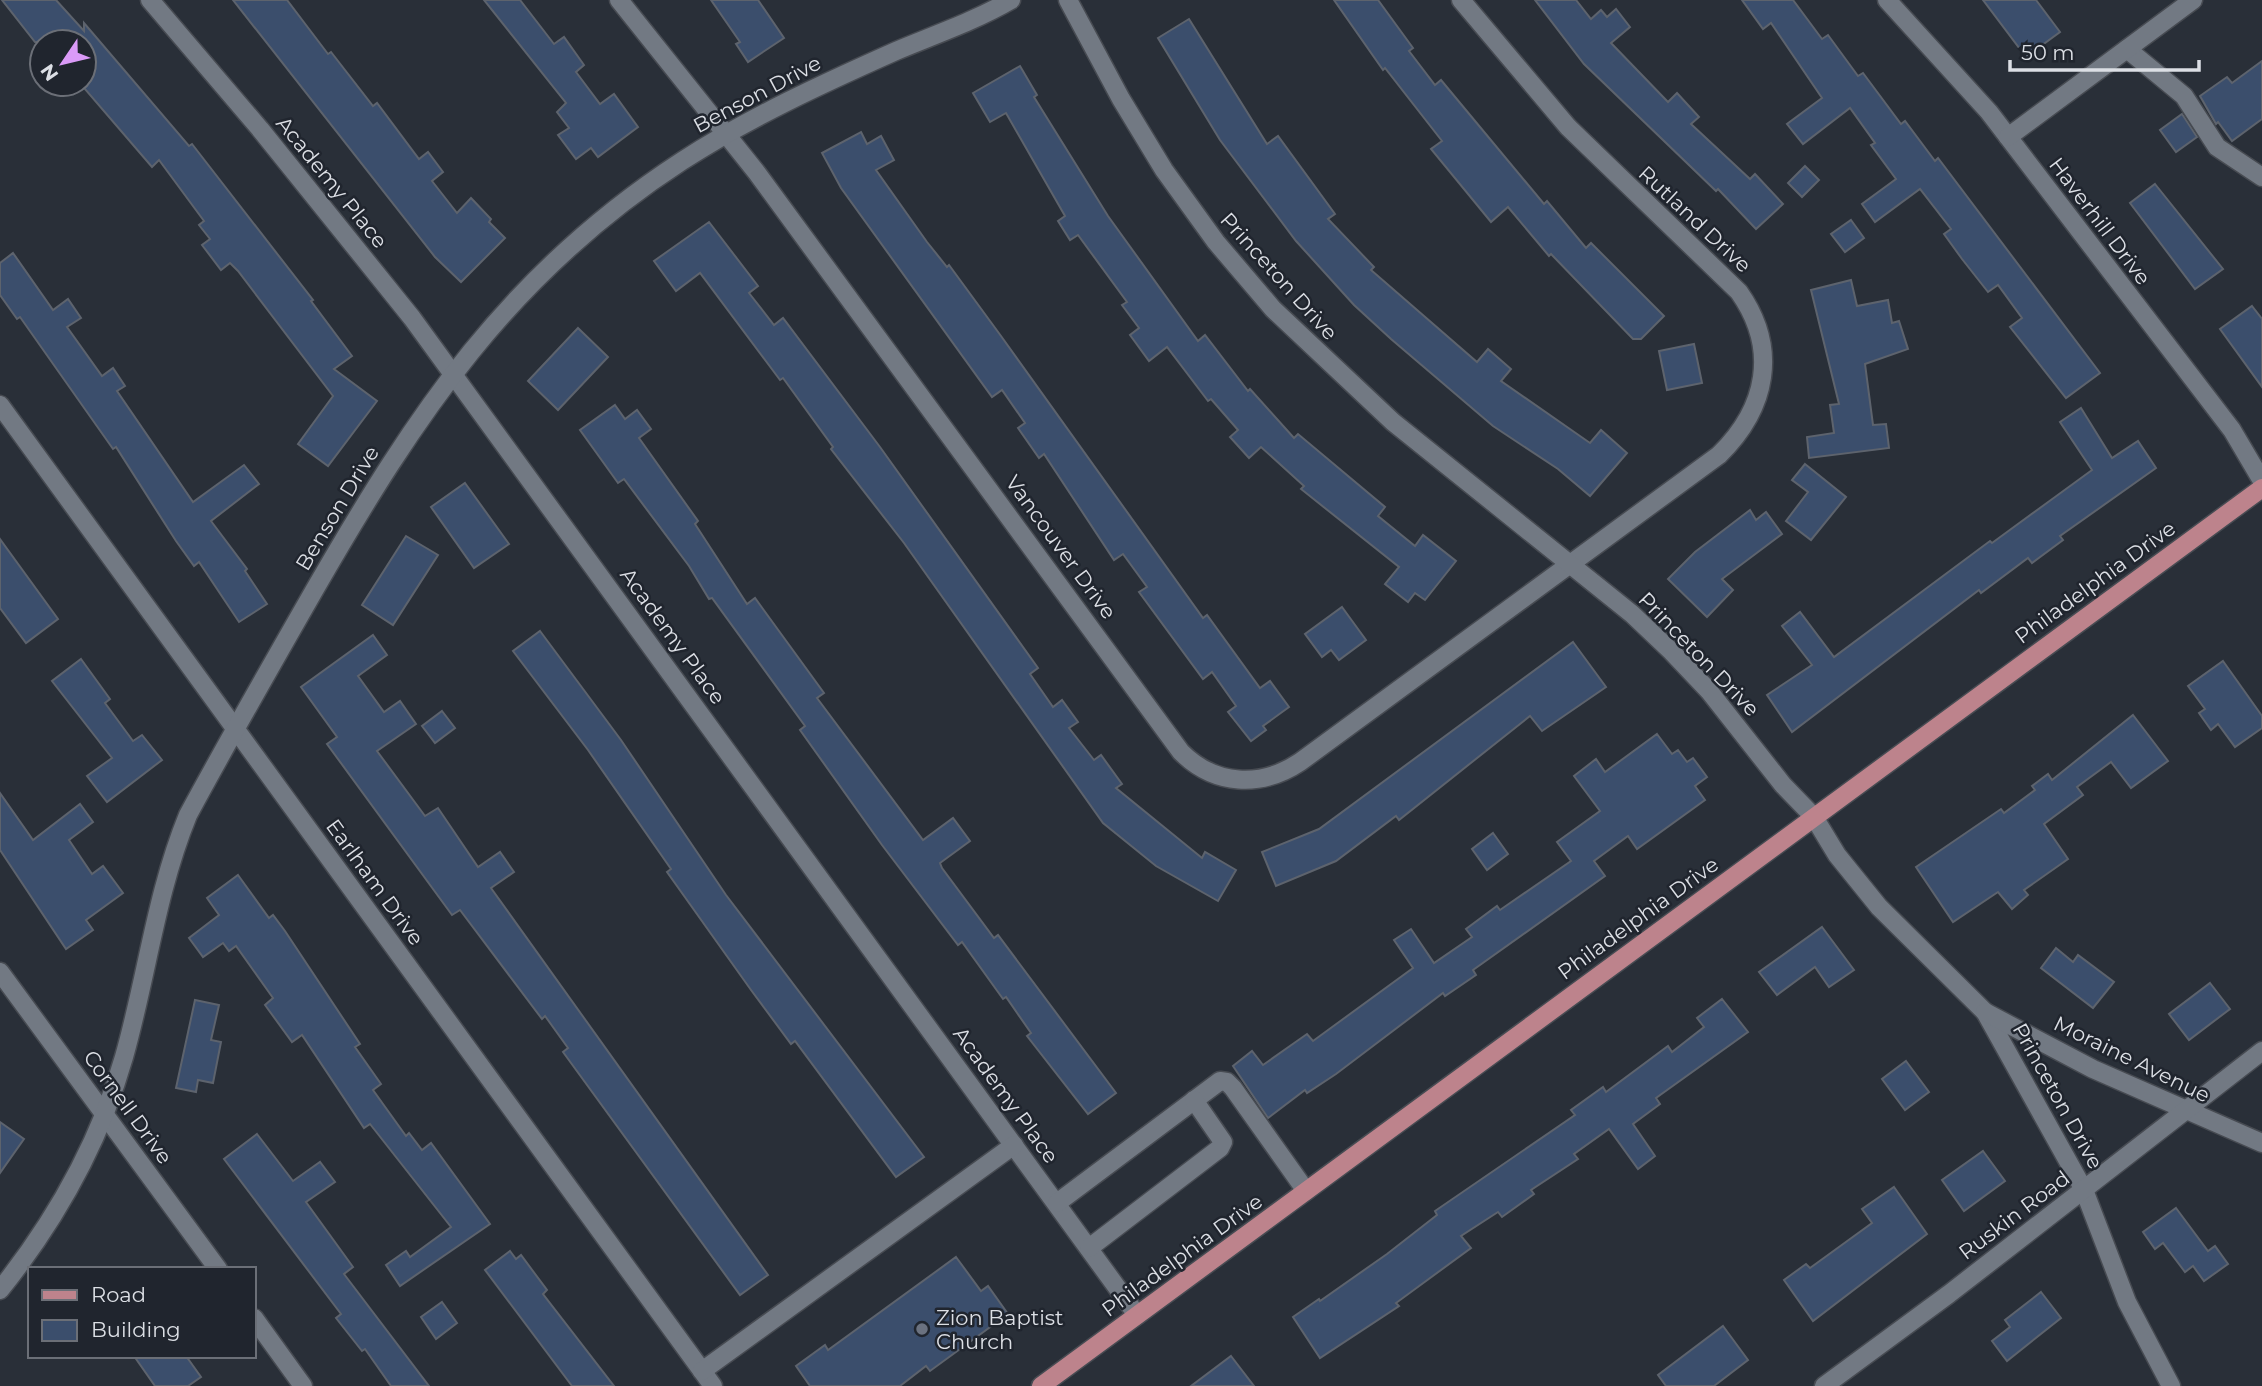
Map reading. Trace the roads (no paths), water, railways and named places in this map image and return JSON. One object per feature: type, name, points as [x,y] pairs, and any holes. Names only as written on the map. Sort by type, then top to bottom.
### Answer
[{"type":"main road","name":"Philadelphia Drive","points":[[1041,1386],[2262,488]]},
{"type":"street","name":"Academy Place","points":[[150,0],[260,129],[453,373],[1137,1315]]},
{"type":"street","name":"Vancouver Drive","points":[[619,0],[726,134],[928,403],[1181,752],[1202,768],[1236,781],[1267,778],[1287,771],[1570,564]]},
{"type":"street","name":"Benson Drive","points":[[0,1290],[54,1218],[80,1174],[124,1058],[170,860],[188,815],[382,473],[487,328],[538,274],[598,222],[681,162],[767,110],[822,83],[1011,0]]},
{"type":"street","name":"Princeton Drive","points":[[1068,0],[1121,99],[1164,170],[1216,242],[1273,309],[1393,422],[1632,614],[1672,652],[1814,817],[1837,855],[1879,907],[1984,1012],[2084,1190],[2127,1301],[2156,1362],[2171,1386]]},
{"type":"street","name":"Rutland Drive","points":[[1461,0],[1568,127],[1739,292],[1755,320],[1760,338],[1762,386],[1753,412],[1737,437],[1719,455],[1570,564]]},
{"type":"street","name":"Haverhill Drive","points":[[1886,0],[2008,137],[2232,430],[2262,481]]},
{"type":"street","points":[[2008,137],[2193,0]]},
{"type":"street","points":[[2127,49],[2184,96],[2217,147],[2262,177]]},
{"type":"street","name":"Earlham Drive","points":[[0,405],[708,1379]]},
{"type":"street","name":"Cornell Drive","points":[[0,972],[217,1267]]},
{"type":"street","name":"Moraine Avenue","points":[[1984,1012],[2093,1069],[2262,1143]]},
{"type":"street","name":"Ruskin Road","points":[[1824,1386],[2187,1112],[2262,1051]]},
{"type":"street","points":[[1056,1203],[1213,1085],[1227,1082],[1306,1191]]},
{"type":"street","points":[[1089,1248],[1220,1148],[1223,1142],[1218,1132],[1194,1100]]},
{"type":"street","points":[[708,1379],[1014,1145]]},
{"type":"street","points":[[256,1321],[303,1386]]},
{"type":"place","name":"Zion Baptist Church","points":[[922,1329]]}]
